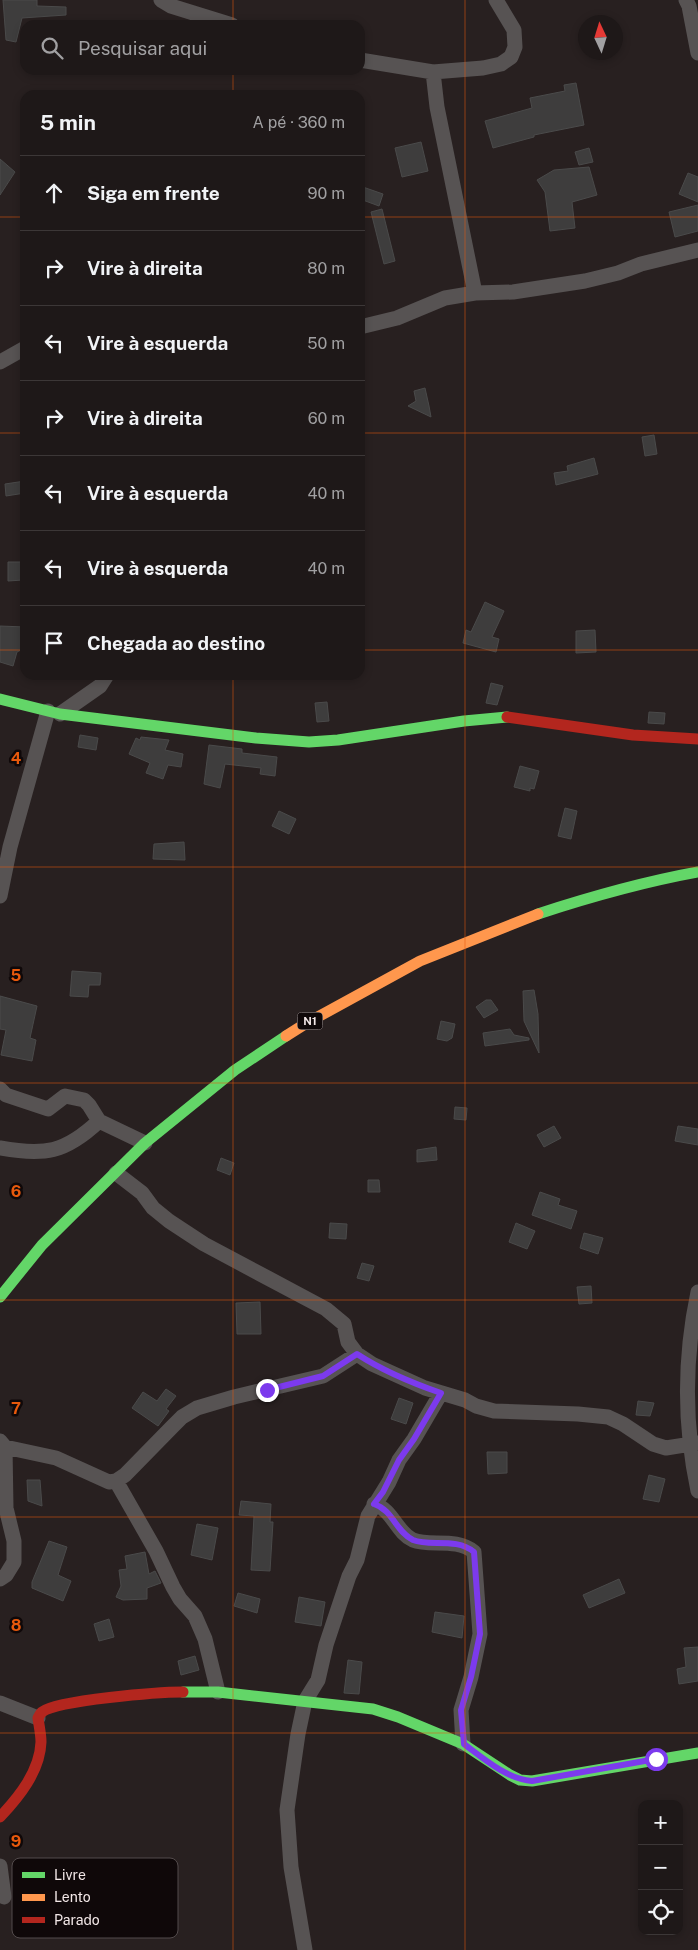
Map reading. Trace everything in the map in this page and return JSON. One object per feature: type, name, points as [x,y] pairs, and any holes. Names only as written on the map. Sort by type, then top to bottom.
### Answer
[{"type":"main road","points":[[0,699],[54,712],[256,738],[309,742],[338,740],[464,721],[509,717],[633,734],[698,739]]},
{"type":"main road","name":"N1","points":[[0,1297],[42,1245],[145,1143],[235,1070],[305,1024],[420,961],[522,919],[588,898],[664,878],[698,872]]},
{"type":"main road","points":[[0,1817],[19,1797],[30,1777],[39,1754],[41,1741],[38,1718],[44,1711],[68,1703],[148,1693],[218,1692],[373,1709],[424,1727],[464,1744],[520,1780],[532,1781],[698,1752]]},
{"type":"street","points":[[160,0],[171,6],[216,20]]},
{"type":"street","points":[[365,61],[433,72],[483,68],[501,64],[511,57],[515,47],[514,30],[496,0]]},
{"type":"street","points":[[691,3],[698,53]]},
{"type":"street","points":[[433,72],[437,107],[475,293]]},
{"type":"street","points":[[365,326],[397,318],[445,298],[475,293],[513,292],[585,281],[618,273],[641,264],[698,250]]},
{"type":"street","points":[[0,362],[20,351]]},
{"type":"street","points":[[0,896],[10,847],[54,712],[100,686],[104,680]]},
{"type":"street","points":[[0,1089],[6,1095],[48,1109],[65,1096],[84,1100],[90,1105],[99,1121],[145,1143]]},
{"type":"street","points":[[0,1148],[16,1151],[50,1151],[69,1143],[99,1121]]},
{"type":"street","points":[[116,1173],[142,1193],[153,1208],[174,1225],[227,1258],[326,1309],[344,1324],[348,1342],[357,1354],[372,1364],[399,1377],[494,1411],[608,1417],[623,1424],[653,1444],[666,1448],[694,1444]]},
{"type":"street","points":[[698,1292],[693,1316],[687,1387],[698,1491]]},
{"type":"street","points":[[0,1579],[6,1575],[14,1562],[14,1541],[6,1508],[3,1444],[56,1458],[109,1482],[116,1481],[130,1470],[177,1422],[198,1408],[234,1397],[323,1376],[357,1354]]},
{"type":"street","points":[[305,1950],[291,1868],[287,1810],[298,1734],[305,1701],[318,1680],[326,1646],[347,1583],[357,1560],[368,1516],[399,1460],[414,1439],[441,1393]]},
{"type":"street","points":[[116,1481],[156,1551],[176,1593],[195,1616],[205,1639],[218,1692]]},
{"type":"street","points":[[374,1504],[381,1506],[388,1512],[409,1538],[417,1541],[448,1543],[468,1547],[474,1552],[480,1634],[471,1677],[461,1710],[464,1744]]},
{"type":"street","points":[[0,1703],[38,1718]]},
{"type":"street","points":[[0,1866],[4,1897]]},
{"type":"building","points":[[3,0],[37,0],[37,6],[66,7],[66,15],[22,18],[16,42],[6,40]]},
{"type":"building","points":[[576,83],[584,125],[534,135],[534,137],[493,148],[485,121],[532,108],[530,98],[565,91],[564,85]]},
{"type":"building","points":[[421,142],[428,171],[402,177],[395,148]]},
{"type":"building","points":[[589,148],[593,162],[579,165],[575,152]]},
{"type":"building","points":[[0,159],[15,172],[0,195]]},
{"type":"building","points":[[589,167],[597,195],[572,202],[575,228],[550,231],[545,192],[537,180],[554,170]]},
{"type":"building","points":[[688,173],[698,177],[698,202],[679,194]]},
{"type":"building","points":[[365,188],[383,194],[379,206],[365,201]]},
{"type":"building","points":[[698,205],[698,231],[675,237],[669,212]]},
{"type":"building","points":[[382,209],[395,261],[384,264],[371,212]]},
{"type":"building","points":[[425,388],[431,417],[408,406],[416,401],[414,391]]},
{"type":"building","points":[[654,435],[657,454],[645,456],[642,437]]},
{"type":"building","points":[[594,458],[598,474],[556,485],[554,473],[568,471],[567,466]]},
{"type":"building","points":[[20,482],[20,494],[6,496],[5,484]]},
{"type":"building","points":[[8,562],[20,562],[20,580],[8,581]]},
{"type":"building","points":[[485,602],[504,611],[492,637],[499,639],[496,652],[463,643],[466,630],[471,632]]},
{"type":"building","points":[[0,626],[20,627],[20,650],[17,652],[13,666],[0,662]]},
{"type":"building","points":[[595,630],[596,652],[576,653],[576,631]]},
{"type":"building","points":[[491,683],[503,686],[497,705],[486,703]]},
{"type":"building","points":[[327,702],[329,721],[317,722],[315,703]]},
{"type":"building","points":[[649,712],[665,713],[664,724],[648,723]]},
{"type":"building","points":[[80,735],[98,738],[96,750],[78,747]]},
{"type":"building","points":[[141,737],[169,740],[165,750],[183,754],[181,767],[168,765],[163,779],[146,773],[150,763],[129,754],[136,738],[140,740]]},
{"type":"building","points":[[209,745],[242,749],[242,753],[277,757],[275,776],[260,774],[261,768],[225,764],[220,788],[204,784]]},
{"type":"building","points":[[520,766],[539,771],[534,789],[530,788],[530,791],[514,787]]},
{"type":"building","points":[[565,808],[577,811],[571,839],[558,836]]},
{"type":"building","points":[[279,811],[296,819],[289,834],[272,826]]},
{"type":"building","points":[[184,842],[185,860],[153,859],[154,844]]},
{"type":"building","points":[[72,971],[101,973],[100,985],[89,985],[88,997],[70,996]]},
{"type":"building","points":[[534,990],[538,1014],[539,1053],[524,1021],[523,991]]},
{"type":"building","points":[[0,996],[37,1006],[30,1038],[36,1040],[32,1061],[1,1055],[6,1030],[0,1029]]},
{"type":"building","points":[[486,1000],[491,1000],[498,1010],[484,1018],[476,1007]]},
{"type":"building","points":[[441,1021],[455,1024],[452,1038],[447,1041],[437,1039]]},
{"type":"building","points":[[510,1029],[514,1035],[529,1038],[529,1040],[485,1046],[483,1033]]},
{"type":"building","points":[[455,1107],[467,1108],[466,1120],[454,1119]]},
{"type":"building","points":[[554,1126],[561,1138],[544,1147],[537,1135]]},
{"type":"building","points":[[678,1126],[698,1129],[698,1145],[675,1141]]},
{"type":"building","points":[[436,1147],[437,1160],[417,1162],[417,1150]]},
{"type":"building","points":[[221,1158],[234,1163],[230,1175],[217,1170]]},
{"type":"building","points":[[368,1180],[379,1180],[380,1192],[368,1192]]},
{"type":"building","points":[[540,1192],[560,1199],[558,1205],[577,1211],[571,1229],[532,1215]]},
{"type":"building","points":[[330,1223],[347,1224],[346,1239],[329,1238]]},
{"type":"building","points":[[516,1223],[535,1231],[527,1249],[509,1242]]},
{"type":"building","points":[[584,1233],[603,1238],[598,1254],[580,1248]]},
{"type":"building","points":[[362,1263],[374,1266],[369,1281],[357,1278]]},
{"type":"building","points":[[591,1286],[592,1303],[579,1304],[577,1287]]},
{"type":"building","points":[[260,1302],[261,1334],[237,1334],[236,1303]]},
{"type":"building","points":[[166,1389],[176,1396],[166,1409],[169,1411],[158,1426],[132,1408],[143,1392],[157,1401]]},
{"type":"building","points":[[399,1398],[413,1403],[406,1424],[391,1419]]},
{"type":"building","points":[[638,1401],[654,1403],[650,1416],[636,1415]]},
{"type":"building","points":[[487,1452],[507,1452],[507,1473],[488,1474]]},
{"type":"building","points":[[649,1475],[665,1479],[659,1502],[643,1499]]},
{"type":"building","points":[[27,1480],[40,1480],[42,1506],[28,1501]]},
{"type":"building","points":[[241,1501],[271,1504],[270,1522],[273,1522],[270,1571],[251,1570],[254,1516],[239,1515]]},
{"type":"building","points":[[197,1524],[218,1528],[212,1560],[191,1555]]},
{"type":"building","points":[[49,1541],[67,1547],[58,1575],[71,1581],[63,1601],[32,1588],[32,1582]]},
{"type":"building","points":[[145,1552],[149,1574],[155,1571],[161,1583],[147,1588],[147,1599],[123,1600],[116,1597],[121,1586],[119,1570],[127,1569],[125,1556]]},
{"type":"building","points":[[619,1579],[625,1593],[589,1608],[583,1595]]},
{"type":"building","points":[[238,1593],[260,1599],[257,1613],[234,1606]]},
{"type":"building","points":[[299,1597],[325,1602],[321,1626],[295,1622]]},
{"type":"building","points":[[435,1612],[464,1616],[462,1638],[432,1632]]},
{"type":"building","points":[[109,1619],[114,1637],[99,1641],[94,1624]]},
{"type":"building","points":[[698,1647],[698,1681],[679,1684],[677,1669],[686,1667],[684,1648]]},
{"type":"building","points":[[195,1656],[199,1670],[181,1675],[178,1661]]},
{"type":"building","points":[[348,1660],[362,1662],[359,1694],[344,1693]]},
{"type":"traffic: fast","points":[[0,699],[60,714],[256,738],[309,742],[338,740],[464,721],[507,717]]},
{"type":"traffic: fast","points":[[538,914],[617,890],[698,872]]},
{"type":"traffic: fast","points":[[0,1297],[42,1245],[145,1143],[235,1070],[286,1036]]},
{"type":"traffic: fast","points":[[183,1692],[218,1692],[373,1709],[398,1717],[463,1744],[520,1780],[532,1781],[698,1753]]},
{"type":"traffic: slow","points":[[286,1036],[420,961],[538,914]]},
{"type":"traffic: jam","points":[[507,717],[633,735],[698,739]]},
{"type":"traffic: jam","points":[[0,1817],[21,1792],[33,1773],[40,1753],[41,1742],[38,1718],[42,1712],[51,1708],[87,1700],[183,1692]]},
{"type":"route","points":[[267,1390],[323,1376],[357,1354],[372,1364],[399,1377],[441,1393],[406,1452],[399,1460],[383,1492],[374,1504],[381,1506],[388,1512],[409,1538],[417,1541],[448,1543],[468,1547],[474,1552],[480,1634],[471,1677],[461,1710],[464,1744],[510,1775],[520,1780],[532,1781],[656,1759]]}]
